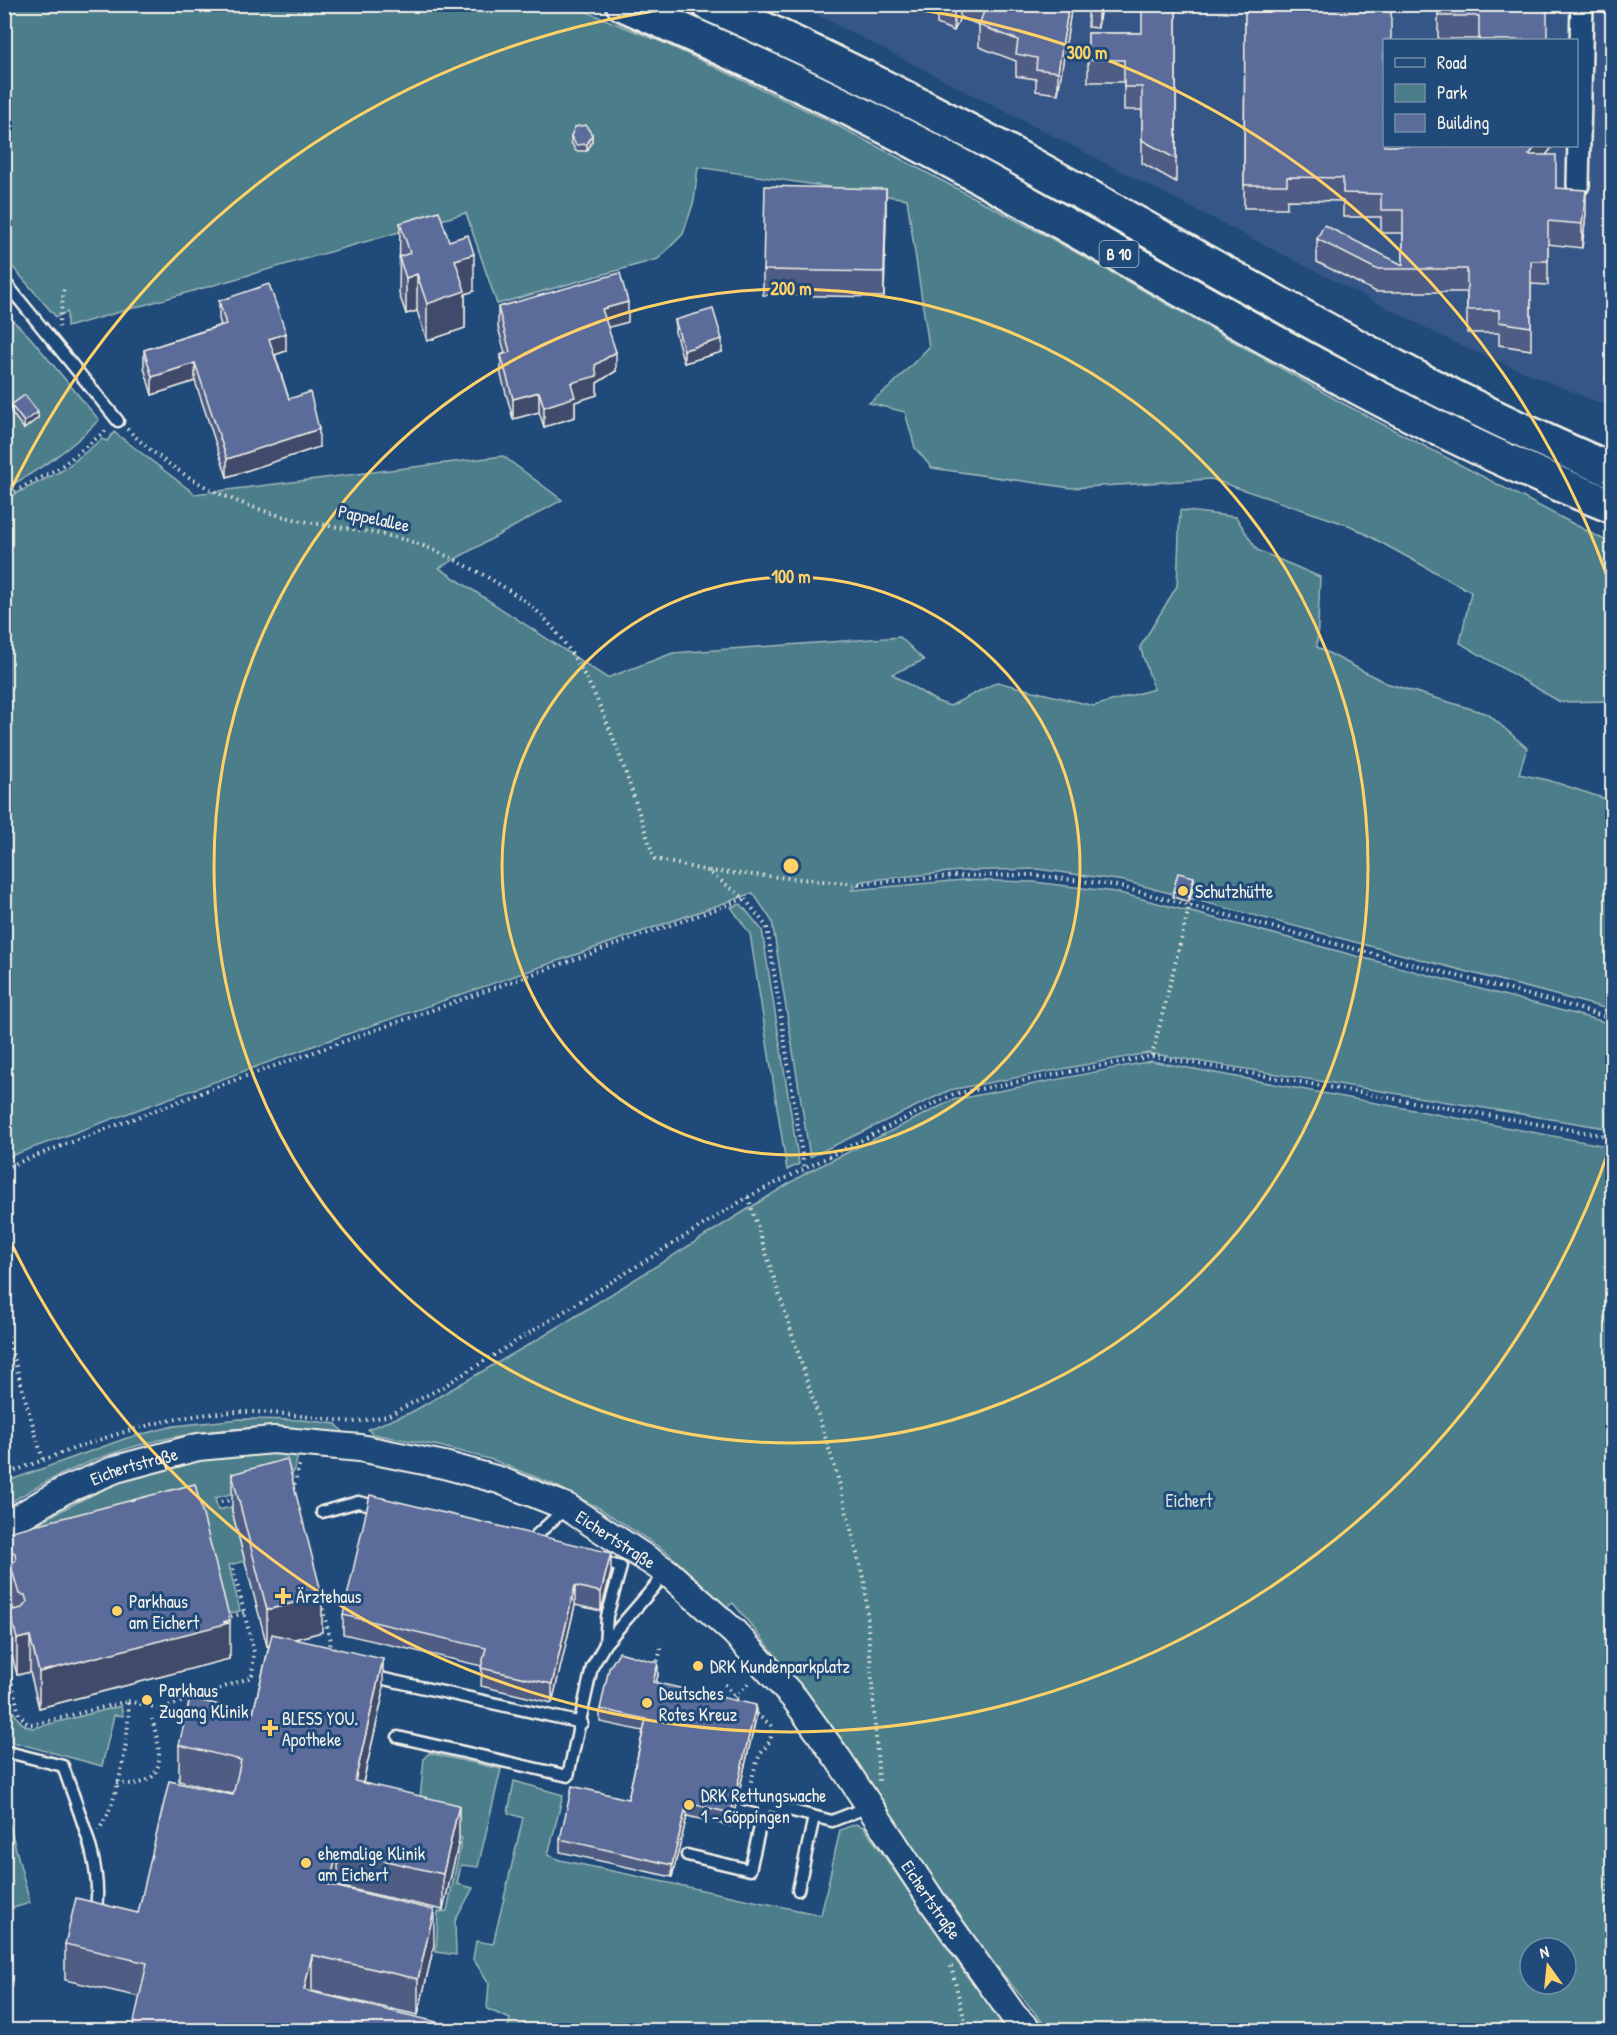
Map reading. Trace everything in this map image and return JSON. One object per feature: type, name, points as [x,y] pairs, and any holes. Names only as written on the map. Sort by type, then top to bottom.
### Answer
[{"type":"highway","name":"B 10","points":[[623,4],[803,84],[972,172],[1329,370],[1545,479],[1612,506]]},
{"type":"highway","name":"B 10","points":[[709,4],[815,51],[984,139],[1440,390],[1550,444],[1612,470]]},
{"type":"street","points":[[1578,185],[1582,4]]},
{"type":"street","name":"Eichertstraße","points":[[4,1526],[63,1491],[116,1469],[198,1447],[273,1440],[360,1448],[444,1464],[499,1480],[567,1507],[667,1572],[734,1632],[795,1699],[953,1931],[1014,2016],[1028,2031]]},
{"type":"lane","points":[[4,281],[118,421]]},
{"type":"lane","points":[[322,1512],[358,1502],[391,1510]]},
{"type":"lane","points":[[528,1544],[567,1507]]},
{"type":"lane","points":[[517,1541],[540,1546]]},
{"type":"lane","points":[[586,1558],[621,1566],[607,1616],[605,1644]]},
{"type":"lane","points":[[398,1737],[568,1776],[582,1723],[592,1667],[605,1644],[667,1572]]},
{"type":"lane","points":[[358,1673],[582,1723]]},
{"type":"lane","points":[[4,1751],[63,1766],[88,1843],[99,1895],[94,1920]]},
{"type":"lane","points":[[745,1799],[832,1821],[869,1807]]},
{"type":"lane","points":[[687,1855],[750,1870],[765,1805]]},
{"type":"lane","points":[[798,1890],[814,1817]]},
{"type":"path","points":[[57,345],[64,290]]},
{"type":"path","points":[[4,497],[59,468],[118,421]]},
{"type":"path","name":"Pappelallee","points":[[118,421],[148,449],[203,488],[272,514],[411,541],[497,582],[546,619],[593,686],[655,859],[708,871]]},
{"type":"path","points":[[708,871],[745,899],[767,927],[804,1167]]},
{"type":"path","points":[[708,871],[858,884],[955,876],[1034,875],[1113,885],[1612,1019]]},
{"type":"path","points":[[4,1168],[224,1084],[745,899]]},
{"type":"path","points":[[1152,1056],[1190,904]]},
{"type":"path","points":[[354,1422],[387,1416],[441,1388],[748,1197],[954,1094],[1152,1056],[1612,1137]]},
{"type":"path","points":[[748,1197],[837,1474],[865,1585],[880,1787],[869,1807]]},
{"type":"path","points":[[4,1325],[43,1460]]},
{"type":"path","points":[[295,1501],[293,1492],[296,1474]]},
{"type":"path","points":[[284,1487],[293,1492]]},
{"type":"path","points":[[221,1502],[242,1497]]},
{"type":"path","points":[[14,1651],[5,1654],[19,1714],[28,1724],[128,1701],[162,1708],[252,1677],[254,1652],[233,1568]]},
{"type":"path","points":[[320,1596],[331,1641],[328,1658]]},
{"type":"path","points":[[222,1619],[244,1613]]},
{"type":"path","points":[[654,1675],[662,1645]]},
{"type":"path","points":[[732,1704],[734,1696],[741,1688],[768,1670]]},
{"type":"path","points":[[724,1684],[734,1696],[771,1725],[773,1736],[769,1746],[760,1754],[745,1799]]},
{"type":"path","points":[[88,1843],[106,1821],[117,1783],[130,1716],[128,1701]]},
{"type":"path","points":[[117,1783],[134,1786],[148,1779],[158,1767],[162,1757],[152,1719]]},
{"type":"path","points":[[1612,1831],[1607,1909],[1612,2031]]},
{"type":"path","points":[[953,1931],[948,1953],[967,2031]]},
{"type":"shaded area","points":[[798,5],[1612,5],[1612,408],[1459,345]]},
{"type":"green space","points":[[4,5],[570,5],[664,43],[827,120],[1052,239],[1344,404],[1612,544],[1612,701],[1560,702],[1460,643],[1471,592],[1351,526],[1211,479],[1071,488],[932,468],[915,448],[905,412],[869,403],[890,387],[929,347],[907,199],[698,167],[694,201],[683,234],[658,259],[497,304],[466,213],[67,327],[67,312],[56,317],[5,258]]},
{"type":"green space","points":[[1612,284],[1612,384],[1605,381]]},
{"type":"green space","points":[[4,312],[29,336],[99,420],[55,458],[5,489]]},
{"type":"green space","points":[[114,432],[195,494],[503,456],[562,500],[439,568],[607,678],[673,653],[900,637],[924,660],[892,674],[936,701],[950,706],[997,682],[1094,706],[1154,689],[1140,647],[1177,586],[1180,510],[1236,517],[1257,550],[1320,577],[1317,647],[1386,683],[1488,714],[1527,748],[1519,774],[1548,780],[1612,801],[1612,1010],[1124,881],[1037,869],[960,871],[862,881],[852,890],[963,880],[1034,882],[1116,892],[1601,1021],[1612,1025],[1612,1129],[1148,1053],[950,1090],[810,1157],[772,921],[753,893],[313,1046],[5,1158],[5,499],[63,470],[102,439],[107,441]]},
{"type":"green space","points":[[741,904],[762,930],[799,1164],[787,1170],[750,934],[731,907]]},
{"type":"green space","name":"Eichert","points":[[1151,1061],[1612,1147],[1612,2030],[1049,2030],[982,1949],[820,1710],[733,1603],[727,1607],[668,1553],[599,1508],[550,1483],[493,1460],[439,1446],[372,1434],[368,1429],[412,1412],[542,1337],[806,1173],[953,1100]]},
{"type":"green space","points":[[240,1419],[302,1420],[336,1424],[346,1435],[269,1428],[234,1429],[165,1439],[98,1459],[66,1472],[5,1506],[5,1482],[127,1438],[174,1426]]},
{"type":"green space","points":[[300,1451],[289,1484],[282,1481],[215,1498],[218,1510],[231,1507],[245,1561],[229,1565],[240,1611],[226,1614],[5,1543],[79,1501],[158,1469],[225,1454]]},
{"type":"green space","points":[[4,1671],[15,1714],[26,1726],[34,1728],[121,1706],[123,1716],[114,1715],[102,1766],[5,1740]]},
{"type":"green space","points":[[429,1753],[501,1769],[478,1867],[461,1865],[457,1884],[473,1888],[455,1921],[456,1955],[436,1952],[438,1912],[447,1911],[462,1838],[441,1834],[420,1799],[424,1758]]},
{"type":"green space","points":[[514,1781],[563,1795],[548,1855],[560,1860],[821,1915],[840,1830],[856,1824],[864,1827],[969,1979],[1015,2030],[507,2030],[510,2019],[487,2009],[489,1983],[473,1959],[476,1941],[493,1944],[523,1818],[508,1813]]},
{"type":"green space","points":[[4,1803],[30,1903],[13,1908],[5,1874]]},
{"type":"building","points":[[941,4],[956,4],[954,10]]},
{"type":"building","points":[[983,4],[1069,4],[1058,72],[1036,69],[1037,58],[1016,54],[1018,40],[979,25],[986,6]]},
{"type":"building","points":[[1142,4],[1176,4],[1176,159],[1142,140],[1142,87],[1124,87],[1124,60],[1088,60],[1088,33],[1142,33]]},
{"type":"building","points":[[1245,4],[1391,4],[1391,39],[1383,39],[1383,147],[1535,147],[1529,155],[1556,155],[1556,188],[1586,190],[1582,224],[1548,221],[1548,261],[1531,261],[1531,327],[1499,322],[1499,310],[1467,310],[1467,269],[1376,269],[1317,239],[1324,225],[1403,265],[1403,210],[1381,210],[1381,194],[1343,193],[1343,178],[1287,177],[1287,185],[1244,185]]},
{"type":"building","points":[[1438,4],[1547,4],[1547,39],[1479,39],[1479,16],[1438,16]]},
{"type":"building","points":[[586,125],[592,135],[587,144],[576,145],[571,136],[575,127]]},
{"type":"building","points":[[765,186],[886,189],[884,272],[763,270]]},
{"type":"building","points":[[439,211],[449,241],[468,235],[474,254],[455,260],[465,291],[427,304],[417,274],[406,278],[399,257],[410,253],[400,223]]},
{"type":"building","points":[[620,273],[628,302],[602,309],[616,352],[595,365],[597,376],[571,383],[575,397],[544,407],[539,392],[513,399],[501,355],[510,352],[498,307]]},
{"type":"building","points":[[269,284],[286,333],[269,339],[289,399],[310,392],[319,429],[227,459],[195,363],[152,377],[144,350],[226,324],[219,301]]},
{"type":"building","points":[[713,309],[722,339],[684,350],[675,320]]},
{"type":"building","points":[[25,395],[38,412],[24,422],[11,405]]},
{"type":"building","name":"Schutzhütte","points":[[1178,873],[1194,877],[1189,896],[1173,891]]},
{"type":"building","name":"Ärztehaus","points":[[287,1459],[322,1595],[267,1610],[232,1474]]},
{"type":"building","name":"Parkhaus am Eichert","points":[[195,1484],[230,1620],[223,1622],[229,1623],[39,1672],[30,1636],[17,1639],[12,1619],[4,1621],[4,1612],[22,1608],[27,1602],[25,1595],[19,1594],[11,1566],[4,1568],[4,1565],[16,1560],[15,1553],[4,1551],[7,1549],[4,1533]]},
{"type":"building","points":[[370,1495],[611,1553],[601,1592],[575,1586],[552,1684],[481,1668],[486,1648],[343,1615]]},
{"type":"building","name":"ehemalige Klinik am Eichert","points":[[272,1634],[383,1659],[355,1781],[459,1805],[443,1874],[338,1850],[329,1885],[434,1910],[418,1979],[312,1955],[304,1990],[474,2031],[132,2031],[147,1963],[65,1944],[76,1898],[138,1913],[169,1781],[233,1795],[241,1760],[179,1745],[190,1698],[253,1713]]},
{"type":"building","points":[[619,1652],[658,1663],[653,1682],[756,1705],[731,1813],[687,1803],[672,1865],[560,1839],[572,1786],[628,1799],[646,1719],[600,1709],[609,1668]]},
{"type":"place","name":"Schutzhütte","points":[[1183,891]]},
{"type":"place","name":"Ärztehaus","points":[[283,1596]]},
{"type":"place","name":"Parkhaus am Eichert","points":[[117,1611]]},
{"type":"place","name":"DRK Kundenparkplatz","points":[[698,1666]]},
{"type":"place","name":"Parkhaus Zugang Klinik","points":[[147,1700]]},
{"type":"place","name":"Deutsches Rotes Kreuz","points":[[647,1703]]},
{"type":"place","name":"BLESS YOU. Apotheke","points":[[270,1728]]},
{"type":"place","name":"DRK Rettungswache 1 - Göppingen","points":[[689,1805]]},
{"type":"place","name":"ehemalige Klinik am Eichert","points":[[306,1863]]}]
